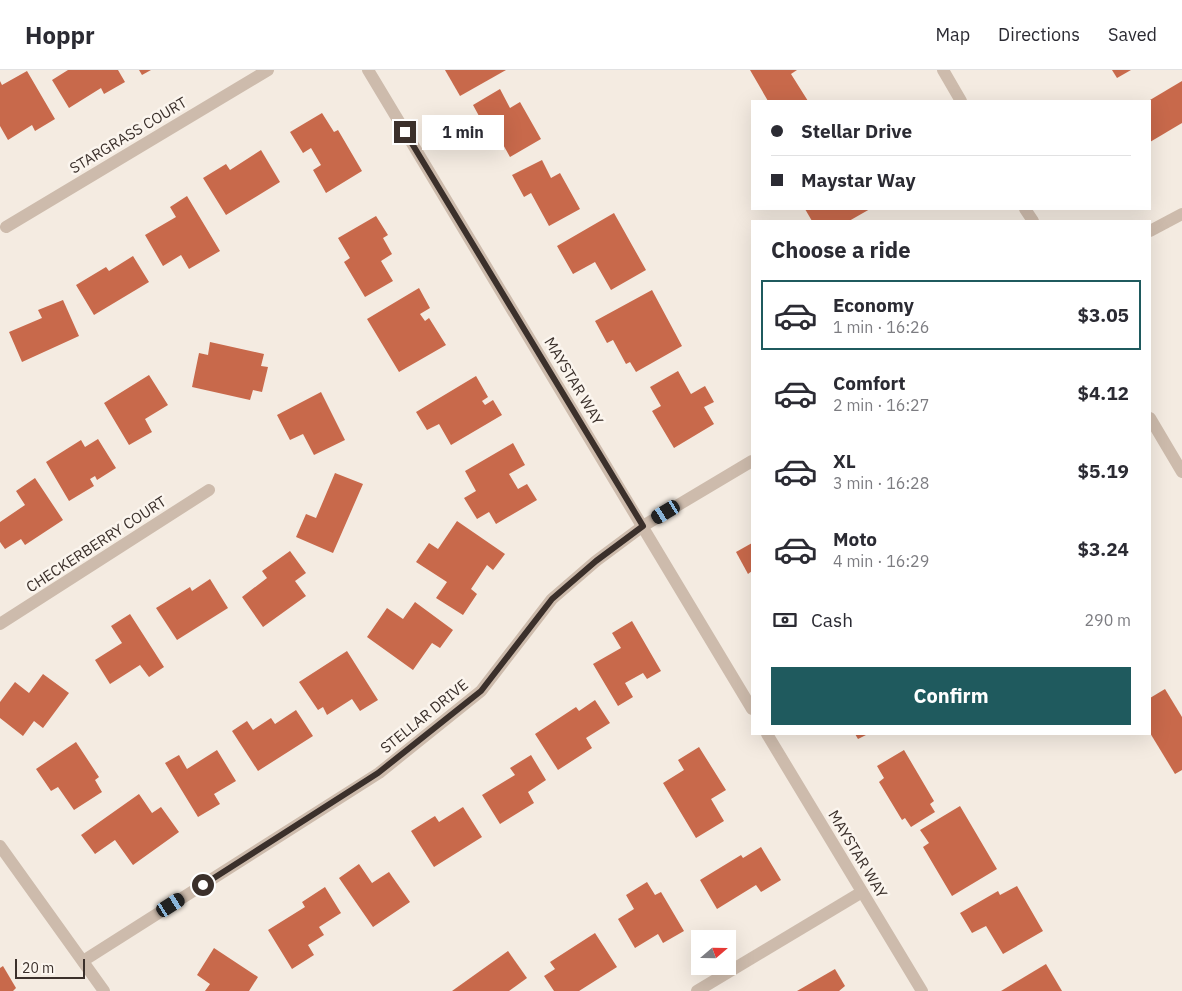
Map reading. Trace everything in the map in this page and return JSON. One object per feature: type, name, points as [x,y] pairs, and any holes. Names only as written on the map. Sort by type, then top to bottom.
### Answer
[{"type":"street","name":"STARGRASS COURT","points":[[6,227],[268,70]]},
{"type":"street","name":"MAYSTAR WAY","points":[[368,70],[751,707]]},
{"type":"street","points":[[943,70],[960,100]]},
{"type":"street","points":[[1151,230],[1182,214]]},
{"type":"street","points":[[1151,420],[1182,472]]},
{"type":"street","name":"STELLAR DRIVE","points":[[83,961],[378,773],[481,691],[552,599],[596,561],[643,526],[751,462]]},
{"type":"street","name":"CHECKERBERRY COURT","points":[[0,624],[209,490]]},
{"type":"street","name":"MAYSTAR WAY","points":[[768,735],[922,991]]},
{"type":"street","points":[[0,846],[104,991]]},
{"type":"street","points":[[697,991],[862,892]]},
{"type":"building","points":[[68,70],[118,70],[125,82],[104,94],[101,88],[69,108],[52,80]]},
{"type":"building","points":[[139,70],[151,70],[142,75]]},
{"type":"building","points":[[445,70],[506,70],[460,96]]},
{"type":"building","points":[[750,70],[797,70],[791,74],[807,100],[767,100]]},
{"type":"building","points":[[1112,70],[1131,70],[1117,78]]},
{"type":"building","points":[[27,71],[55,119],[35,131],[32,125],[8,140],[0,126],[0,81],[2,85]]},
{"type":"building","points":[[1182,81],[1182,123],[1151,141],[1151,100]]},
{"type":"building","points":[[500,89],[510,108],[520,102],[541,139],[510,157],[491,123],[485,127],[473,105]]},
{"type":"building","points":[[322,113],[334,132],[338,130],[362,171],[326,193],[313,170],[321,165],[311,148],[303,153],[290,132]]},
{"type":"building","points":[[261,150],[280,182],[226,215],[203,178],[226,164],[230,170]]},
{"type":"building","points":[[542,160],[551,178],[560,173],[580,209],[549,226],[531,193],[524,197],[512,175]]},
{"type":"building","points":[[187,196],[220,251],[189,269],[181,255],[163,266],[145,235],[176,217],[170,207]]},
{"type":"building","points":[[806,210],[868,210],[851,220],[811,220]]},
{"type":"building","points":[[614,213],[646,270],[611,290],[595,262],[573,274],[557,246]]},
{"type":"building","points":[[376,216],[388,235],[383,238],[392,254],[381,261],[393,281],[365,297],[344,262],[350,258],[338,238]]},
{"type":"building","points":[[133,256],[149,282],[94,315],[76,285],[106,267],[109,271]]},
{"type":"building","points":[[419,288],[430,308],[420,314],[425,321],[429,318],[446,345],[399,372],[367,319]]},
{"type":"building","points":[[652,290],[682,346],[636,372],[630,362],[626,364],[613,340],[607,343],[595,321]]},
{"type":"building","points":[[63,300],[79,336],[22,362],[9,332],[42,318],[38,310]]},
{"type":"building","points":[[210,342],[264,354],[261,366],[268,367],[262,392],[253,390],[250,400],[192,387],[199,353],[208,355]]},
{"type":"building","points":[[678,371],[691,394],[705,386],[714,402],[704,407],[714,424],[674,448],[652,411],[661,406],[650,387]]},
{"type":"building","points":[[149,375],[168,405],[145,419],[152,432],[129,445],[104,403]]},
{"type":"building","points":[[476,376],[488,397],[482,401],[485,405],[493,400],[502,415],[451,445],[439,424],[427,430],[416,412]]},
{"type":"building","points":[[321,392],[345,440],[314,455],[303,434],[290,440],[277,415]]},
{"type":"building","points":[[98,439],[116,468],[97,480],[95,476],[90,479],[94,486],[69,501],[46,462],[81,440],[85,447]]},
{"type":"building","points":[[513,443],[525,465],[509,474],[518,489],[527,484],[537,500],[496,524],[489,512],[477,519],[464,498],[476,491],[465,471]]},
{"type":"building","points":[[335,473],[363,484],[333,553],[296,537],[306,514],[316,518]]},
{"type":"building","points":[[35,478],[63,520],[25,545],[21,539],[5,549],[0,542],[0,522],[25,505],[16,491]]},
{"type":"building","points":[[457,521],[505,554],[493,570],[487,565],[471,589],[477,594],[463,615],[436,598],[447,582],[416,562],[429,543],[438,549]]},
{"type":"building","points":[[751,544],[751,572],[748,574],[736,552]]},
{"type":"building","points":[[290,551],[306,573],[295,581],[306,596],[263,627],[242,597],[267,578],[262,571]]},
{"type":"building","points":[[210,579],[228,608],[177,640],[156,608],[190,587],[192,591]]},
{"type":"building","points":[[415,602],[453,630],[440,648],[432,643],[413,670],[367,637],[387,608],[403,619]]},
{"type":"building","points":[[130,614],[164,667],[149,677],[140,665],[110,684],[95,660],[122,643],[111,626]]},
{"type":"building","points":[[632,621],[661,671],[647,679],[643,673],[625,683],[633,697],[618,706],[593,664],[621,648],[612,633]]},
{"type":"building","points":[[347,651],[378,700],[360,711],[352,699],[327,715],[323,707],[318,710],[299,682]]},
{"type":"building","points":[[43,674],[69,693],[43,728],[34,721],[23,736],[0,718],[0,702],[15,682],[29,693]]},
{"type":"building","points":[[1165,689],[1182,717],[1182,770],[1175,774],[1151,735],[1151,697]]},
{"type":"building","points":[[595,700],[610,723],[586,738],[592,748],[558,770],[535,734],[576,707],[579,711]]},
{"type":"building","points":[[296,710],[313,736],[258,771],[232,731],[247,721],[253,730],[271,718],[275,724]]},
{"type":"building","points":[[856,735],[866,735],[858,739]]},
{"type":"building","points":[[76,742],[99,777],[95,780],[102,792],[74,810],[58,787],[51,791],[36,769]]},
{"type":"building","points":[[699,747],[726,790],[711,799],[724,821],[696,838],[663,783],[684,770],[678,760]]},
{"type":"building","points":[[217,750],[236,781],[214,794],[220,804],[198,817],[165,763],[179,755],[187,769]]},
{"type":"building","points":[[904,750],[934,801],[930,804],[935,812],[911,827],[905,818],[902,820],[879,782],[884,778],[877,766]]},
{"type":"building","points":[[531,755],[546,780],[528,792],[534,803],[500,824],[482,795],[515,775],[510,768]]},
{"type":"building","points":[[139,794],[152,813],[161,807],[179,832],[133,865],[115,840],[95,854],[81,835]]},
{"type":"building","points":[[960,806],[997,869],[952,896],[923,847],[929,843],[920,830]]},
{"type":"building","points":[[463,807],[482,837],[434,867],[411,831],[435,816],[439,822]]},
{"type":"building","points":[[761,847],[781,880],[761,892],[756,885],[717,909],[700,880],[741,855],[743,858]]},
{"type":"building","points":[[359,864],[372,883],[389,872],[410,902],[373,927],[339,878]]},
{"type":"building","points":[[647,882],[655,895],[661,892],[684,931],[663,943],[658,934],[635,948],[618,919],[634,909],[626,895]]},
{"type":"building","points":[[1017,886],[1043,931],[1003,954],[986,926],[972,933],[960,913],[998,891],[1000,895]]},
{"type":"building","points":[[325,887],[341,913],[319,927],[324,935],[308,945],[314,955],[292,969],[268,930],[305,907],[302,902]]},
{"type":"building","points":[[595,933],[617,967],[579,991],[554,991],[544,976],[555,969],[550,962]]},
{"type":"building","points":[[214,948],[258,977],[249,991],[205,991],[210,984],[197,975]]},
{"type":"building","points":[[508,951],[527,978],[509,991],[452,991]]},
{"type":"building","points":[[1046,964],[1062,991],[1001,991]]},
{"type":"building","points":[[3,966],[16,988],[13,991],[0,991],[0,968]]},
{"type":"building","points":[[835,969],[845,986],[839,991],[797,991]]},
{"type":"route","points":[[203,885],[378,773],[481,691],[552,599],[596,561],[643,526],[405,132]]}]
